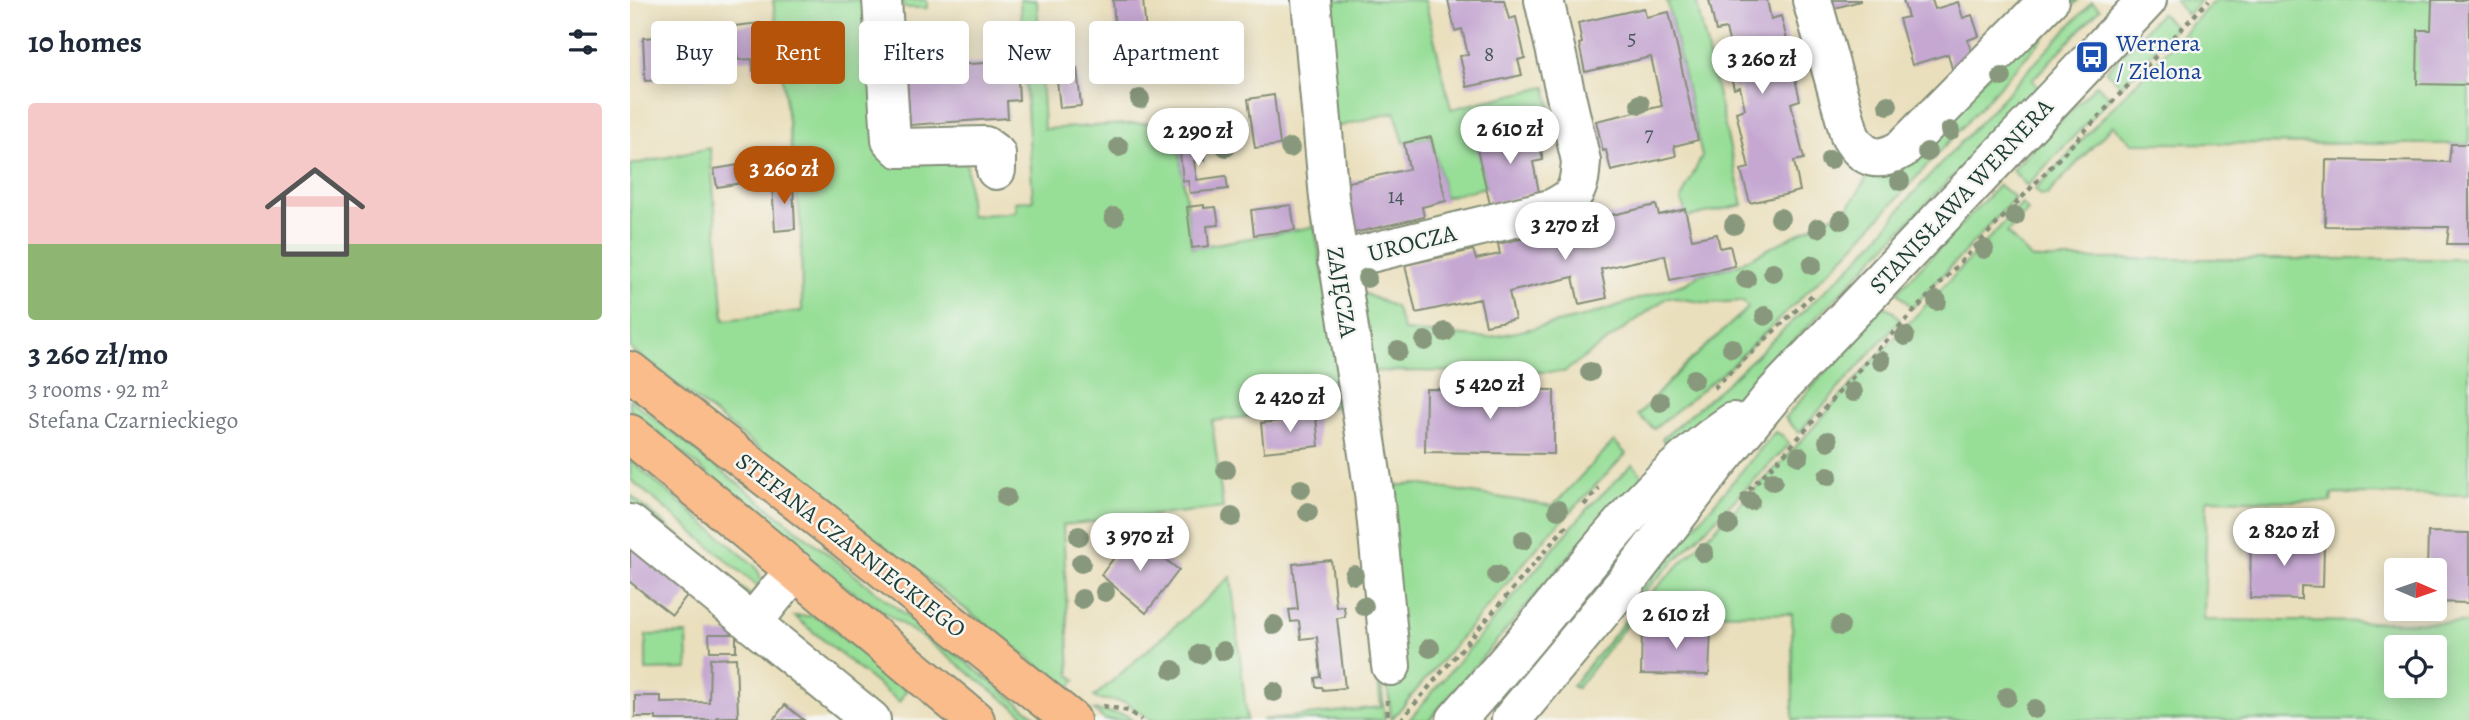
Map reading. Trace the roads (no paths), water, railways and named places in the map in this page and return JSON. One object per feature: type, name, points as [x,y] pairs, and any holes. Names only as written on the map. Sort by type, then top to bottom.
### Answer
[{"type":"main road","name":"STEFANA CZARNIECKIEGO","points":[[630,371],[876,563],[1083,712]]},
{"type":"main road","name":"STEFANA CZARNIECKIEGO","points":[[630,434],[975,720]]},
{"type":"street","points":[[882,0],[891,140],[894,145],[900,148],[985,146],[996,154],[996,170]]},
{"type":"street","name":"ZAJĘCZA","points":[[1311,0],[1325,163],[1337,261],[1374,493],[1391,666]]},
{"type":"street","name":"UROCZA","points":[[1337,261],[1551,209],[1576,193],[1581,161],[1544,0]]},
{"type":"street","points":[[1811,0],[1850,136],[1857,148],[1867,156],[1890,156],[1902,149],[2049,0]]},
{"type":"street","name":"STANISŁAWA WERNERA","points":[[1511,720],[1629,578],[1775,393],[2147,0]]},
{"type":"street","name":"STANISŁAWA WERNERA","points":[[1456,720],[1625,518],[1681,462],[1716,433],[1775,393]]},
{"type":"street","points":[[630,524],[871,720]]},
{"type":"street","points":[[752,623],[796,570]]},
{"type":"place","name":"Wernera / Zielona","points":[[2092,57]]}]
